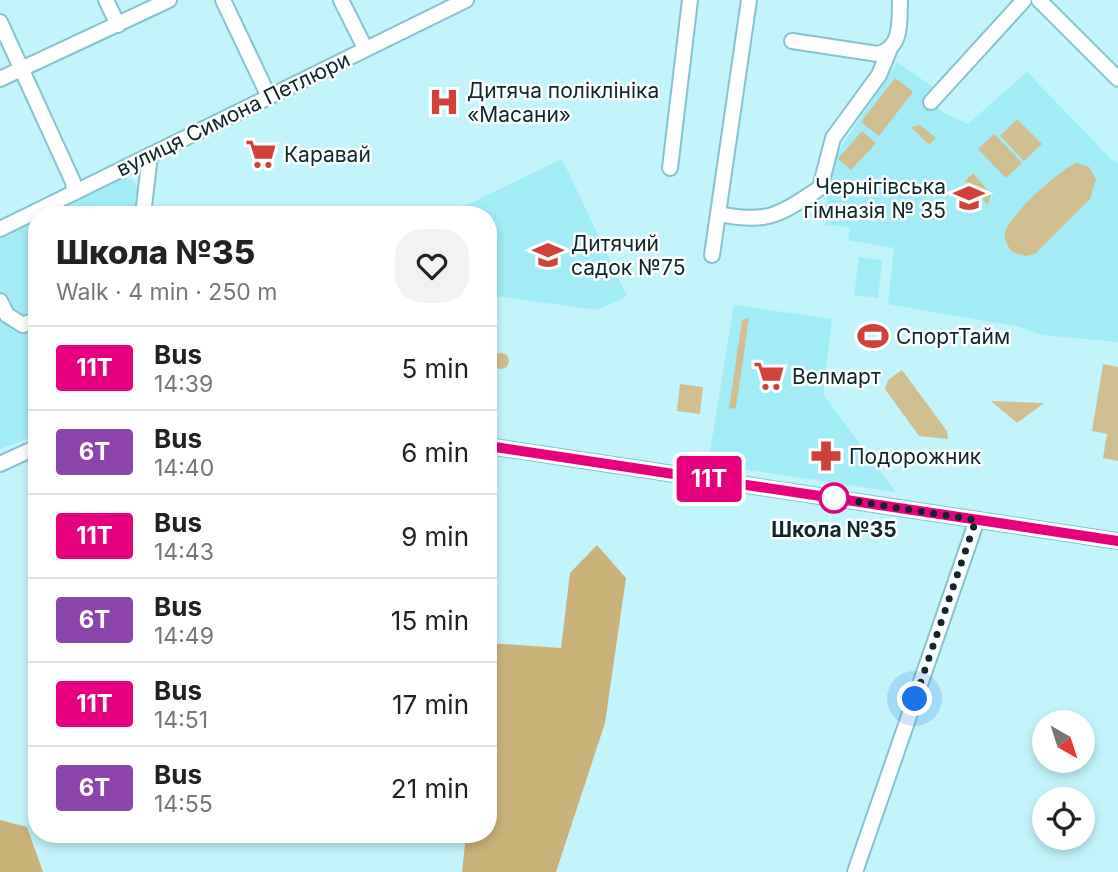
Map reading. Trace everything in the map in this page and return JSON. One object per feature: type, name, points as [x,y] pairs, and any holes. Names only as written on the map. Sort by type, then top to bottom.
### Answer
[{"type":"street","points":[[106,0],[118,24]]},
{"type":"street","points":[[0,79],[169,0]]},
{"type":"street","points":[[223,0],[269,97]]},
{"type":"street","points":[[341,0],[365,48]]},
{"type":"street","name":"вулиця Симона Петлюри","points":[[46,206],[466,0]]},
{"type":"street","points":[[670,168],[690,0]]},
{"type":"street","points":[[712,255],[749,0]]},
{"type":"street","points":[[719,214],[757,220],[794,205],[820,188],[833,138],[879,75],[888,51],[897,41],[901,0]]},
{"type":"street","points":[[932,102],[1024,0]]},
{"type":"street","points":[[1039,0],[1118,79]]},
{"type":"street","points":[[0,22],[73,182],[74,192]]},
{"type":"street","points":[[792,41],[878,54],[888,51]]},
{"type":"street","points":[[144,206],[150,155]]},
{"type":"street","name":"вулиця Симона Петлюри","points":[[0,229],[28,215]]},
{"type":"street","points":[[0,301],[7,315],[23,325],[28,323]]},
{"type":"street","points":[[497,447],[1118,541]]},
{"type":"street","points":[[0,464],[28,451]]},
{"type":"street","points":[[855,872],[976,520]]},
{"type":"shaded area","name":"Чернігівська гімназія № 35","points":[[897,62],[934,88],[929,99],[942,112],[968,124],[1027,72],[1112,160],[1118,163],[1118,342],[1043,335],[1019,327],[888,304],[894,248],[848,240],[850,227],[825,225],[829,165]]},
{"type":"shaded area","points":[[895,78],[913,92],[879,136],[861,122]]},
{"type":"shaded area","points":[[1017,119],[1042,144],[1024,161],[1000,136]]},
{"type":"shaded area","points":[[920,125],[936,138],[929,145],[911,127]]},
{"type":"shaded area","points":[[862,131],[876,143],[851,170],[838,159]]},
{"type":"shaded area","points":[[994,134],[1022,163],[1006,178],[978,149]]},
{"type":"shaded area","name":"Дитячий садок №75","points":[[562,159],[627,296],[598,310],[497,296],[497,206],[465,206]]},
{"type":"shaded area","points":[[1077,163],[1089,167],[1096,179],[1090,199],[1035,254],[1026,256],[1012,252],[1005,237],[1008,225],[1049,182]]},
{"type":"shaded area","points":[[973,173],[991,194],[988,205],[965,181]]},
{"type":"shaded area","points":[[122,176],[133,180],[139,189],[136,206],[60,206]]},
{"type":"shaded area","points":[[28,221],[28,438],[0,449],[0,235]]},
{"type":"shaded area","points":[[859,257],[882,260],[878,298],[854,295]]},
{"type":"shaded area","points":[[734,305],[832,319],[823,394],[896,492],[708,464]]},
{"type":"shaded area","points":[[749,318],[736,408],[729,409],[742,320]]},
{"type":"shaded area","points":[[497,354],[507,355],[507,367],[497,368]]},
{"type":"shaded area","points":[[1103,364],[1118,367],[1118,461],[1103,458],[1107,434],[1092,431]]},
{"type":"shaded area","points":[[902,370],[947,431],[948,439],[919,436],[885,389],[888,380]]},
{"type":"shaded area","points":[[680,384],[703,387],[700,414],[677,411]]},
{"type":"shaded area","points":[[991,401],[1044,403],[1017,423]]},
{"type":"shaded area","points":[[597,545],[626,578],[605,723],[556,872],[462,872],[465,843],[497,843],[497,644],[561,648],[570,573]]},
{"type":"shaded area","points":[[0,820],[27,827],[28,843],[33,843],[43,872],[0,872]]},
{"type":"bus line","name":"11Т","points":[[497,447],[1118,541]]},
{"type":"place","name":"Дитяча поліклініка «Масани»","points":[[444,102]]},
{"type":"place","name":"Каравай","points":[[261,154]]},
{"type":"place","name":"Чернігівська гімназія № 35","points":[[969,198]]},
{"type":"place","name":"Дитячий садок №75","points":[[548,255]]},
{"type":"place","name":"СпортТайм","points":[[873,336]]},
{"type":"place","name":"Велмарт","points":[[769,376]]},
{"type":"place","name":"Подорожник","points":[[826,456]]},
{"type":"place","name":"Школа №35","points":[[834,498]]},
{"type":"route","points":[[834,498],[832,497],[976,520],[915,699]]}]
